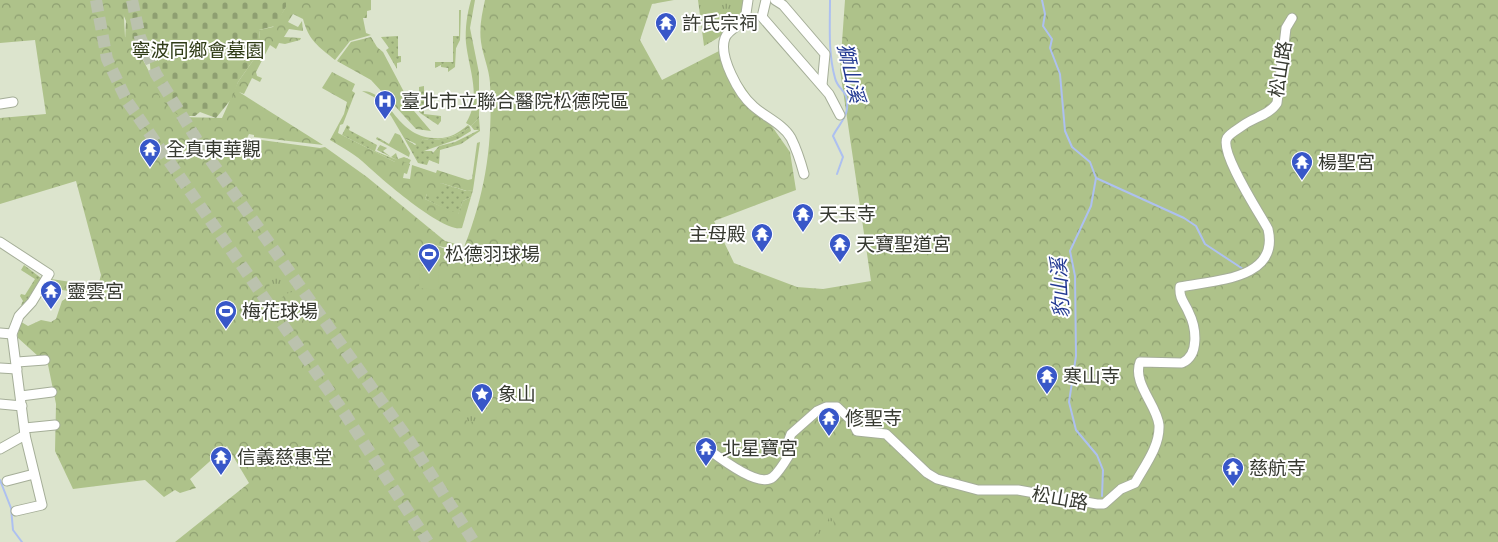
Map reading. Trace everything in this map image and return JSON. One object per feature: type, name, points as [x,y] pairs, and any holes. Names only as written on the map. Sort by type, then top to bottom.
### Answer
[{"type":"street","points":[[748,0],[744,20],[725,38],[725,59],[731,74],[751,104],[782,128],[791,138],[804,174]]},
{"type":"street","points":[[766,0],[762,17],[822,85],[840,115]]},
{"type":"street","points":[[775,0],[783,5],[825,54],[822,85]]},
{"type":"street","name":"松山路","points":[[701,444],[744,474],[756,480],[766,481],[773,477],[792,452],[788,442],[791,434],[817,411],[826,407],[837,407],[852,421],[857,431],[886,434],[932,476],[978,490],[1018,490],[1104,504],[1120,489],[1135,483],[1156,442],[1159,424],[1142,382],[1139,368],[1140,362],[1182,362],[1187,360],[1193,352],[1193,322],[1181,300],[1180,287],[1248,273],[1261,264],[1268,252],[1270,239],[1268,229],[1228,158],[1225,143],[1227,138],[1246,124],[1273,109],[1277,103],[1286,28],[1292,18]]},
{"type":"street","points":[[0,104],[13,102]]},
{"type":"street","points":[[0,242],[49,274],[32,302],[19,316],[12,334],[25,432],[42,504],[16,511]]},
{"type":"street","points":[[0,333],[12,334]]},
{"type":"street","points":[[0,368],[45,360]]},
{"type":"street","points":[[21,396],[52,392]]},
{"type":"street","points":[[0,404],[22,406]]},
{"type":"street","points":[[0,449],[25,432],[55,425]]},
{"type":"street","points":[[7,482],[34,474]]},
{"type":"green space","points":[[0,0],[123,0],[125,37],[132,39],[165,102],[181,117],[222,118],[238,82],[261,49],[259,30],[273,27],[286,7],[286,0],[371,0],[371,10],[367,11],[367,18],[363,18],[366,33],[371,35],[350,41],[335,60],[311,38],[303,19],[293,14],[288,22],[298,27],[302,21],[303,31],[289,29],[284,37],[301,38],[300,40],[285,44],[279,43],[276,49],[270,45],[256,72],[257,76],[262,78],[260,82],[252,78],[244,94],[239,92],[323,145],[254,137],[254,135],[249,134],[247,138],[320,148],[325,147],[367,177],[445,241],[456,244],[447,248],[435,245],[461,255],[482,192],[490,129],[490,83],[480,36],[485,0],[674,0],[652,4],[640,40],[662,80],[719,51],[790,152],[796,190],[714,221],[734,263],[797,287],[823,289],[871,281],[840,70],[845,0],[1498,0],[1498,542],[175,542],[249,483],[227,446],[190,479],[196,488],[180,493],[175,490],[164,497],[145,480],[73,489],[55,451],[56,404],[46,355],[38,356],[18,338],[18,320],[28,326],[41,320],[51,322],[56,319],[62,301],[75,292],[49,288],[51,279],[98,286],[101,275],[76,181],[0,204],[0,118],[46,114],[35,40],[0,43]]},
{"type":"green space","name":"寧波同鄉會墓園","points":[[117,0],[286,0],[286,7],[275,26],[259,30],[261,49],[238,82],[233,97],[216,118],[200,112],[195,116],[179,116],[162,101],[151,79],[150,64],[144,54],[125,41],[126,21]]},
{"type":"green space","points":[[471,0],[475,0],[470,28],[479,73],[479,118],[471,126],[466,123],[471,113],[474,94],[466,37]]},
{"type":"green space","points":[[698,0],[743,0],[741,15],[737,21],[725,33],[704,46]]},
{"type":"green space","points":[[459,10],[461,10],[460,40],[456,48],[455,67],[448,72],[448,68],[441,67],[441,65],[435,68],[435,62],[453,62],[453,36],[459,36]]},
{"type":"green space","points":[[398,36],[398,56],[401,56],[401,62],[397,63],[397,69],[386,50],[389,48],[381,37]]},
{"type":"green space","points":[[371,37],[377,47],[383,52],[414,111],[431,131],[416,129],[371,80],[337,61],[351,42]]},
{"type":"green space","points":[[332,72],[355,84],[352,91],[355,93],[338,133],[395,162],[399,160],[410,164],[407,174],[404,173],[403,178],[410,179],[412,165],[436,173],[437,170],[468,180],[472,179],[477,143],[480,142],[473,190],[467,191],[441,183],[436,197],[427,194],[425,199],[458,214],[463,201],[471,197],[462,228],[453,227],[425,212],[358,158],[330,140],[344,114],[347,102],[322,88]]},
{"type":"green space","points":[[424,86],[424,114],[441,116],[441,121],[438,125],[420,113],[411,96],[416,95],[419,99],[419,87]]},
{"type":"green space","points":[[362,91],[372,93],[380,98],[401,122],[410,130],[421,135],[444,138],[468,125],[470,127],[448,138],[436,140],[423,139],[418,145],[404,138],[391,116],[374,97]]},
{"type":"green space","points":[[479,118],[480,131],[461,144],[440,150],[439,164],[429,160],[427,165],[418,163],[404,138],[415,145],[423,139],[436,140],[453,136],[470,127],[471,131],[458,139],[424,151],[432,151],[433,153],[439,146],[455,142],[479,130],[474,130],[471,126]]},
{"type":"green space","points":[[347,125],[350,127],[349,130],[377,145],[375,151],[397,160],[391,157],[396,153],[398,159],[404,157],[411,160],[409,164],[395,162],[342,135]]},
{"type":"green space","points":[[395,133],[400,135],[410,153],[409,157],[376,139],[377,137],[389,144]]},
{"type":"green space","points":[[380,145],[387,148],[383,151],[391,157],[377,150]]},
{"type":"green space","points":[[441,183],[466,191],[473,190],[471,197],[463,201],[458,215],[425,199],[427,194]]},
{"type":"green space","points":[[24,265],[41,278],[24,305],[21,305],[23,301],[20,296],[21,294],[25,295],[35,279],[21,270]]},
{"type":"green space","name":"松德羽球場","points":[[420,266],[439,266],[438,290],[419,288]]},
{"type":"green space","points":[[269,270],[293,270],[292,292],[285,294],[279,301],[270,301]]},
{"type":"green space","points":[[483,399],[490,412],[496,412],[497,419],[470,422],[461,417],[458,411],[472,413],[476,400]]},
{"type":"green space","points":[[829,517],[833,519],[836,539],[819,540],[815,538],[819,529],[824,530]]},
{"type":"waterway","name":"獅山溪","points":[[830,0],[831,59],[836,82],[845,94],[847,102],[845,116],[833,136],[843,157],[837,174]]},
{"type":"waterway","name":"豹山溪","points":[[1042,0],[1045,14],[1043,26],[1052,39],[1050,48],[1060,74],[1065,131],[1072,147],[1090,162],[1096,178],[1091,206],[1070,251],[1075,276],[1076,356],[1069,402],[1076,430],[1097,455],[1103,470],[1102,496]]},
{"type":"waterway","points":[[1096,178],[1184,218],[1196,226],[1205,244],[1243,269]]},
{"type":"waterway","points":[[0,480],[11,508],[13,530],[22,542]]},
{"type":"tunnel","points":[[96,0],[107,59],[127,101],[343,411],[428,542]]},
{"type":"tunnel","points":[[132,0],[140,37],[156,74],[204,151],[411,443],[474,542]]},
{"type":"place","name":"許氏宗祠","points":[[666,42]]},
{"type":"place","name":"臺北市立聯合醫院松德院區","points":[[385,120]]},
{"type":"place","name":"全真東華觀","points":[[150,168]]},
{"type":"place","name":"楊聖宮","points":[[1302,181]]},
{"type":"place","name":"天玉寺","points":[[803,233]]},
{"type":"place","name":"主母殿","points":[[762,253]]},
{"type":"place","name":"天寶聖道宮","points":[[840,263]]},
{"type":"place","name":"松德羽球場","points":[[429,273]]},
{"type":"place","name":"靈雲宮","points":[[51,310]]},
{"type":"place","name":"梅花球場","points":[[226,330]]},
{"type":"place","name":"寒山寺","points":[[1047,395]]},
{"type":"place","name":"象山","points":[[482,413]]},
{"type":"place","name":"修聖寺","points":[[829,437]]},
{"type":"place","name":"北星寶宮","points":[[706,467]]},
{"type":"place","name":"信義慈惠堂","points":[[221,476]]},
{"type":"place","name":"慈航寺","points":[[1233,487]]}]
